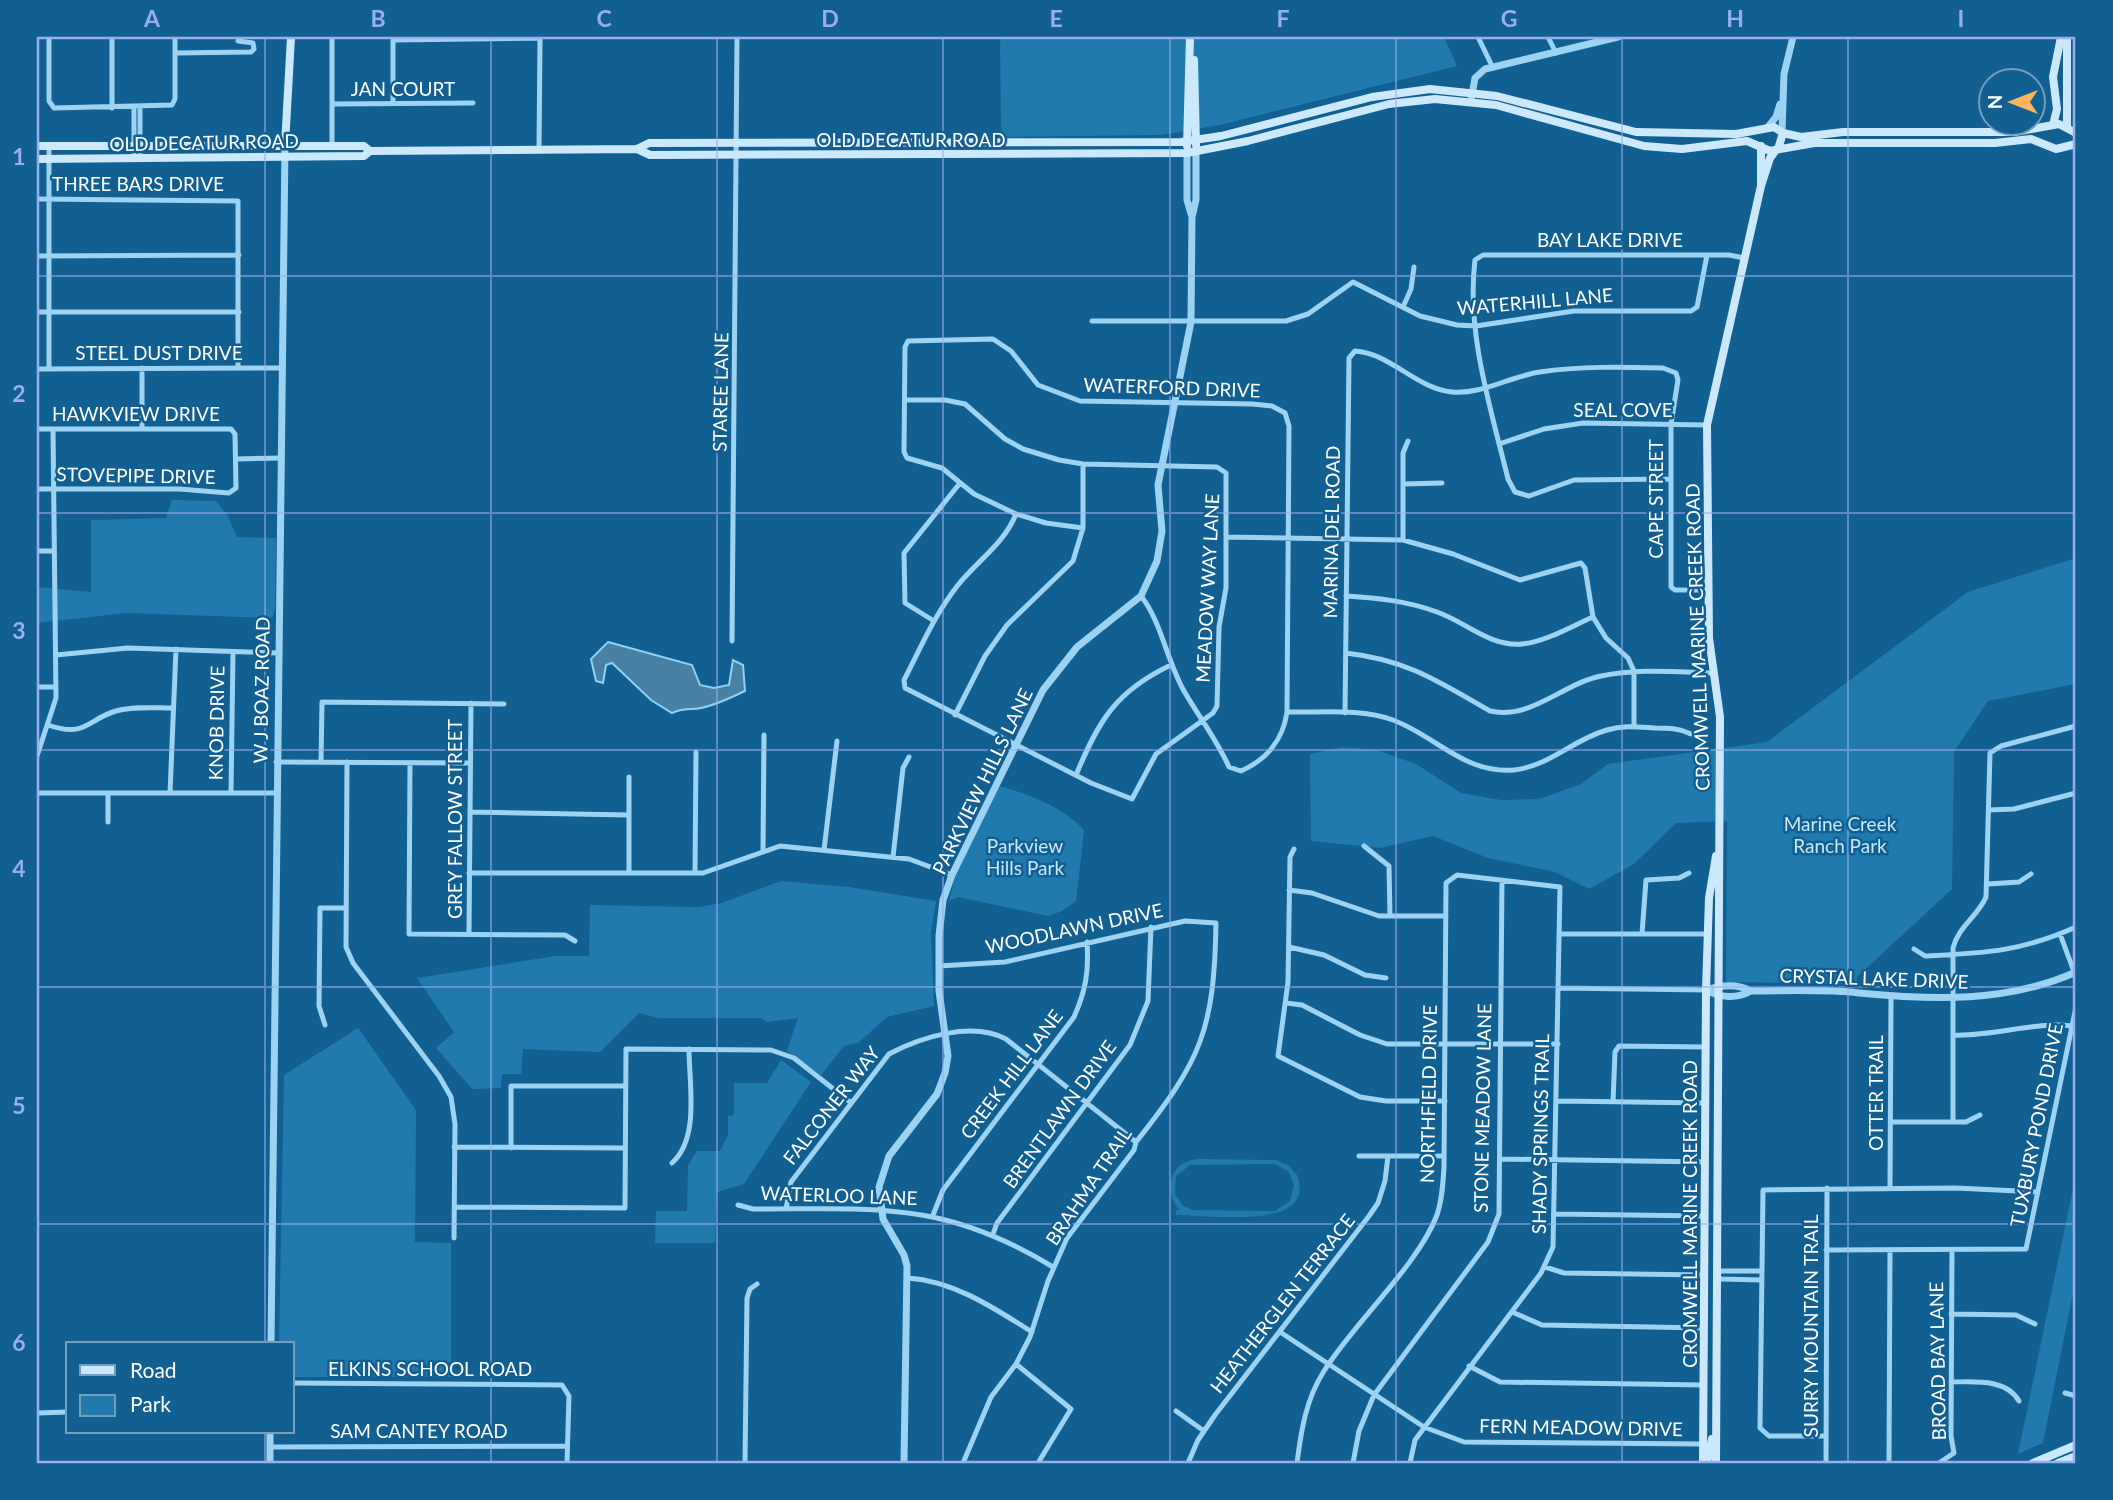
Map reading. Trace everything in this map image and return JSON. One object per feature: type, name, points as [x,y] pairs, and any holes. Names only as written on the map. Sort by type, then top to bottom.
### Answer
[{"type":"main road","name":"W J BOAZ ROAD","points":[[285,145],[291,37]]},
{"type":"main road","points":[[1191,141],[1197,116],[1192,37]]},
{"type":"main road","points":[[1191,152],[1192,37]]},
{"type":"main road","points":[[2049,145],[2047,135],[2057,109],[2053,77],[2061,37]]},
{"type":"main road","points":[[2065,147],[2071,138],[2067,37]]},
{"type":"main road","name":"OLD DECATUR ROAD","points":[[637,149],[649,143],[1191,141],[1407,90],[1473,91],[1628,131],[1693,135],[1736,134],[1766,128]]},
{"type":"main road","name":"OLD DECATUR ROAD","points":[[37,146],[364,146],[370,151],[637,149],[650,155],[737,156],[1191,152],[1416,100],[1471,101],[1625,142],[1682,149],[1749,142],[1761,145]]},
{"type":"main road","points":[[1315,111],[1318,122]]},
{"type":"main road","points":[[1197,116],[1205,131],[1220,136]]},
{"type":"main road","points":[[2070,129],[2052,126],[2015,132],[1843,132],[1801,137],[1766,128],[1761,145],[1768,150],[1777,150],[1814,143],[1995,143],[2025,139],[2037,139],[2056,149],[2076,144]]},
{"type":"main road","points":[[1625,142],[1628,131]]},
{"type":"main road","points":[[1777,150],[1782,144],[1783,132]]},
{"type":"main road","points":[[814,143],[814,155]]},
{"type":"main road","name":"CROMWELL MARINE CREEK ROAD","points":[[1761,145],[1761,186]]},
{"type":"main road","name":"CROMWELL MARINE CREEK ROAD","points":[[1716,1463],[1720,721],[1707,590],[1707,425],[1761,186],[1770,158],[1777,150]]},
{"type":"main road","name":"OLD DECATUR ROAD","points":[[37,159],[365,156],[370,151]]},
{"type":"main road","name":"CROMWELL MARINE CREEK ROAD","points":[[1705,1463],[1703,1385],[1706,990],[1709,898],[1719,836]]},
{"type":"main road","points":[[1705,1103],[1716,1103]]},
{"type":"main road","points":[[1704,1275],[1716,1275]]},
{"type":"main road","name":"CROMWELL MARINE CREEK ROAD","points":[[1705,1463],[1715,1426]]},
{"type":"main road","points":[[2032,1463],[2076,1445]]},
{"type":"main road","points":[[2058,1463],[2076,1456]]},
{"type":"street","points":[[49,37],[49,101],[54,108],[172,106],[175,99],[175,37]]},
{"type":"street","points":[[112,37],[112,108]]},
{"type":"street","points":[[332,37],[332,146]]},
{"type":"street","name":"STAREE LANE","points":[[732,641],[737,37]]},
{"type":"street","points":[[1478,37],[1493,68]]},
{"type":"street","points":[[1548,37],[1556,52]]},
{"type":"street","points":[[1471,101],[1477,75],[1493,68],[1618,37]]},
{"type":"street","points":[[1783,132],[1784,74],[1793,37]]},
{"type":"street","points":[[393,103],[393,38],[540,38],[539,150]]},
{"type":"street","points":[[175,53],[251,52],[253,43],[238,39],[238,52]]},
{"type":"street","points":[[1766,128],[1776,117],[1782,100]]},
{"type":"street","name":"JAN COURT","points":[[332,104],[473,103]]},
{"type":"street","points":[[137,108],[137,158]]},
{"type":"street","name":"W J BOAZ ROAD","points":[[271,1342],[275,793],[285,145]]},
{"type":"street","points":[[49,146],[49,369]]},
{"type":"street","name":"PARKVIEW HILLS LANE","points":[[904,1463],[908,1278],[904,1255],[880,1209],[881,1175],[889,1156],[937,1094],[945,1073],[948,1056],[940,1004],[939,930],[943,900],[952,875],[1043,690],[1066,659],[1089,636],[1141,596],[1151,578],[1160,546],[1158,500],[1161,466],[1191,322],[1192,217],[1196,200],[1191,152]]},
{"type":"street","name":"THREE BARS DRIVE","points":[[37,199],[238,201],[239,255]]},
{"type":"street","points":[[37,256],[239,255],[238,368]]},
{"type":"street","name":"BAY LAKE DRIVE","points":[[1476,326],[1476,258],[1483,255],[1707,255],[1744,258]]},
{"type":"street","name":"WATERHILL LANE","points":[[1092,321],[1191,322],[1298,318],[1353,282],[1444,324],[1476,326],[1574,311],[1694,310],[1707,255]]},
{"type":"street","points":[[1403,307],[1411,289],[1414,267]]},
{"type":"street","points":[[37,312],[239,312]]},
{"type":"street","points":[[1476,326],[1485,387],[1499,444],[1508,479],[1518,495],[1529,496],[1574,480],[1671,479]]},
{"type":"street","name":"WATERFORD DRIVE","points":[[905,400],[907,342],[911,339],[993,339],[1011,351],[1038,385],[1063,397],[1087,402],[1265,405],[1285,413],[1289,426],[1287,712],[1280,735],[1267,755],[1247,769],[1234,771],[1229,767],[1204,720]]},
{"type":"street","name":"MARINA DEL ROAD","points":[[1345,713],[1349,358],[1352,353],[1361,352],[1383,360],[1442,391],[1460,393],[1485,387]]},
{"type":"street","name":"STEEL DUST DRIVE","points":[[37,369],[282,368]]},
{"type":"street","name":"CAPE STREET","points":[[1485,387],[1538,372],[1572,368],[1663,368],[1677,374],[1671,424],[1671,587],[1675,590],[1707,590]]},
{"type":"street","points":[[142,369],[142,429]]},
{"type":"street","points":[[905,400],[905,456],[910,461],[939,466],[989,502],[1016,514],[1046,523],[1083,528]]},
{"type":"street","name":"MEADOW WAY LANE","points":[[905,400],[953,400],[965,404],[1005,439],[1046,458],[1083,464],[1217,467],[1224,470],[1227,476],[1225,593],[1219,627],[1217,706],[1204,720]]},
{"type":"street","name":"SEAL COVE","points":[[1499,444],[1565,425],[1707,425]]},
{"type":"street","name":"HAWKVIEW DRIVE","points":[[37,429],[234,431],[236,458]]},
{"type":"street","points":[[37,756],[56,702],[53,429]]},
{"type":"street","points":[[1403,540],[1403,453],[1408,441]]},
{"type":"street","points":[[236,458],[281,458]]},
{"type":"street","name":"STOVEPIPE DRIVE","points":[[37,489],[234,492],[236,458]]},
{"type":"street","points":[[955,715],[985,656],[1015,615],[1073,561],[1083,528],[1083,464]]},
{"type":"street","points":[[933,621],[905,603],[904,553],[960,483]]},
{"type":"street","points":[[1403,484],[1442,483]]},
{"type":"street","points":[[1016,514],[1000,542],[968,573],[933,621],[904,685],[907,690],[1117,796],[1132,799],[1156,754],[1204,720],[1184,692],[1171,665],[1154,616],[1141,596]]},
{"type":"street","points":[[1226,537],[1403,540],[1453,554],[1520,580],[1581,563],[1585,568],[1593,617],[1606,638],[1629,658],[1634,671],[1634,727]]},
{"type":"street","points":[[37,551],[53,551]]},
{"type":"street","points":[[1346,596],[1390,599],[1417,605],[1460,621],[1492,640],[1511,644],[1527,644],[1593,617]]},
{"type":"street","points":[[56,655],[85,655],[120,649],[277,653]]},
{"type":"street","points":[[170,793],[176,649]]},
{"type":"street","name":"KNOB DRIVE","points":[[231,793],[233,653]]},
{"type":"street","points":[[1346,653],[1385,658],[1414,667],[1490,710],[1502,713],[1524,710],[1585,679],[1634,671],[1714,673]]},
{"type":"street","points":[[1076,775],[1100,723],[1116,702],[1145,678],[1171,665]]},
{"type":"street","points":[[37,687],[56,687]]},
{"type":"street","points":[[321,762],[322,702],[504,704]]},
{"type":"street","name":"GREY FALLOW STREET","points":[[469,934],[471,703]]},
{"type":"street","points":[[48,725],[71,730],[93,724],[118,710],[172,708]]},
{"type":"street","points":[[1287,712],[1374,715],[1415,730],[1460,760],[1496,770],[1533,766],[1604,731],[1634,727],[1682,729],[1691,734]]},
{"type":"street","points":[[1953,1122],[1953,955],[1955,940],[1982,906],[1989,884],[1989,761],[1992,750],[2076,726]]},
{"type":"street","points":[[763,850],[764,735]]},
{"type":"street","points":[[824,850],[837,741]]},
{"type":"street","points":[[695,873],[696,752]]},
{"type":"street","points":[[893,856],[903,768],[909,757]]},
{"type":"street","points":[[276,762],[470,763]]},
{"type":"street","points":[[347,762],[346,947],[353,964],[439,1076],[451,1097],[454,1147],[453,1238]]},
{"type":"street","points":[[410,763],[409,934],[565,935],[575,941]]},
{"type":"street","points":[[629,777],[629,873]]},
{"type":"street","points":[[37,793],[275,793]]},
{"type":"street","points":[[1989,810],[2014,809],[2076,793]]},
{"type":"street","points":[[108,794],[108,822]]},
{"type":"street","points":[[470,812],[629,815]]},
{"type":"street","points":[[469,873],[709,872],[780,846],[893,856],[918,861],[952,875]]},
{"type":"street","points":[[1364,846],[1390,866],[1390,916]]},
{"type":"street","points":[[1294,849],[1290,857],[1289,947],[1286,1003],[1278,1050],[1280,1058],[1360,1097],[1386,1101],[1445,1101]]},
{"type":"street","points":[[1642,934],[1646,880],[1679,877],[1689,873]]},
{"type":"street","points":[[1989,884],[2020,882],[2031,874]]},
{"type":"street","name":"NORTHFIELD DRIVE","points":[[1297,1463],[1303,1421],[1312,1395],[1328,1365],[1432,1226],[1443,1189],[1446,883],[1450,878],[1475,876],[1502,880]]},
{"type":"street","name":"SHADY SPRINGS TRAIL","points":[[1410,1463],[1415,1440],[1545,1267],[1553,1247],[1556,1214],[1560,887],[1502,880]]},
{"type":"street","name":"STONE MEADOW LANE","points":[[1353,1463],[1359,1431],[1374,1395],[1488,1242],[1499,1214],[1502,880]]},
{"type":"street","points":[[1289,890],[1312,892],[1379,916],[1446,916]]},
{"type":"street","points":[[325,1025],[320,1006],[320,908],[345,908]]},
{"type":"street","name":"WOODLAWN DRIVE","points":[[939,966],[1005,962],[1185,921],[1216,923]]},
{"type":"street","name":"BRAHMA TRAIL","points":[[962,1463],[991,1397],[1016,1364],[1032,1332],[1053,1267],[1068,1238],[1134,1150],[1136,1142],[1175,1093],[1201,1042],[1215,979],[1216,923]]},
{"type":"street","name":"BRENTLAWN DRIVE","points":[[993,1234],[997,1223],[1117,1066],[1142,1022],[1149,1001],[1152,973],[1151,927]]},
{"type":"street","points":[[1914,949],[1925,956],[2004,952],[2076,927]]},
{"type":"street","points":[[1559,934],[1708,934]]},
{"type":"street","points":[[2060,934],[2076,973]]},
{"type":"street","name":"CREEK HILL LANE","points":[[933,1215],[943,1190],[1074,1017],[1085,993],[1089,971],[1087,942]]},
{"type":"street","points":[[1289,947],[1324,955],[1366,975],[1386,978]]},
{"type":"street","name":"CRYSTAL LAKE DRIVE","points":[[1706,990],[1717,986],[1742,986],[1751,991],[1858,992],[1891,997],[1953,997],[2020,991],[2076,973]]},
{"type":"street","points":[[1559,988],[1706,990],[1717,996]]},
{"type":"street","name":"CRYSTAL LAKE DRIVE","points":[[1717,996],[1743,996],[1751,991]]},
{"type":"street","name":"OTTER TRAIL","points":[[1890,1188],[1891,997]]},
{"type":"street","points":[[1286,1003],[1302,1005],[1380,1042],[1558,1044]]},
{"type":"street","name":"TUXBURY POND DRIVE","points":[[1952,1251],[2026,1249],[2076,1007]]},
{"type":"street","points":[[1953,1035],[1988,1035],[2056,1024],[2072,1026]]},
{"type":"street","name":"FALCONER WAY","points":[[786,1209],[791,1182],[889,1054],[946,1035],[975,1030],[999,1035],[1136,1142]]},
{"type":"street","points":[[1613,1102],[1615,1052],[1619,1046],[1706,1046]]},
{"type":"street","points":[[454,1207],[625,1208],[626,1049],[771,1050],[794,1058],[850,1102]]},
{"type":"street","points":[[672,1163],[688,1141],[689,1049]]},
{"type":"street","points":[[511,1148],[511,1086],[625,1086]]},
{"type":"street","points":[[1558,1101],[1705,1103]]},
{"type":"street","points":[[1891,1122],[1972,1121],[1980,1115]]},
{"type":"street","points":[[454,1147],[625,1148]]},
{"type":"street","points":[[1359,1156],[1443,1156]]},
{"type":"street","name":"HEATHERGLEN TERRACE","points":[[1188,1463],[1203,1431],[1378,1203],[1388,1156]]},
{"type":"street","points":[[1500,1159],[1705,1162]]},
{"type":"street","name":"SURRY MOUNTAIN TRAIL","points":[[1826,1463],[1827,1188]]},
{"type":"street","points":[[1826,1436],[1769,1436],[1761,1432],[1763,1190],[1999,1188],[2038,1192]]},
{"type":"street","name":"WATERLOO LANE","points":[[738,1205],[786,1209],[880,1209],[933,1215],[993,1234],[1053,1267]]},
{"type":"street","points":[[1556,1214],[1704,1216]]},
{"type":"street","points":[[1826,1251],[1952,1251]]},
{"type":"street","points":[[1889,1463],[1890,1251]]},
{"type":"street","name":"BROAD BAY LANE","points":[[1938,1463],[1954,1453],[1951,1382],[1952,1251]]},
{"type":"street","points":[[1545,1267],[1564,1273],[1704,1275]]},
{"type":"street","points":[[1761,1271],[1721,1270],[1716,1275],[1721,1279],[1761,1280]]},
{"type":"street","points":[[908,1278],[932,1282],[974,1298],[1032,1332]]},
{"type":"street","points":[[744,1463],[747,1298],[750,1289],[757,1284]]},
{"type":"street","points":[[1512,1312],[1542,1325],[1704,1328]]},
{"type":"street","points":[[1951,1314],[2016,1315],[2035,1324]]},
{"type":"street","name":"FERN MEADOW DRIVE","points":[[1280,1332],[1424,1427],[1464,1441],[1703,1444]]},
{"type":"street","points":[[1016,1364],[1071,1409],[1038,1463]]},
{"type":"street","points":[[1469,1366],[1500,1382],[1703,1385]]},
{"type":"street","name":"ELKINS SCHOOL ROAD","points":[[294,1382],[562,1385],[567,1388],[567,1446]]},
{"type":"street","points":[[1951,1382],[1998,1385],[2015,1394],[2019,1401]]},
{"type":"street","points":[[2065,1393],[2076,1396]]},
{"type":"street","points":[[1176,1410],[1203,1431]]},
{"type":"street","points":[[37,1413],[66,1412]]},
{"type":"street","points":[[270,1434],[270,1463]]},
{"type":"street","points":[[567,1446],[567,1463]]},
{"type":"street","name":"SAM CANTEY ROAD","points":[[270,1447],[567,1446]]},
{"type":"green space","points":[[1000,37],[1444,37],[1457,66],[1220,125],[1161,135],[1001,137]]},
{"type":"green space","points":[[172,500],[216,501],[228,516],[237,537],[276,538],[275,611],[272,618],[126,613],[37,623],[37,587],[91,592],[91,520],[166,518]]},
{"type":"green space","name":"Marine Creek Ranch Park","points":[[2076,558],[2076,684],[1988,701],[1954,752],[1952,889],[1857,977],[1856,984],[1726,982],[1727,821],[1676,823],[1634,864],[1589,889],[1555,872],[1488,858],[1433,836],[1380,848],[1311,841],[1310,754],[1343,747],[1377,750],[1416,764],[1461,793],[1501,800],[1539,799],[1581,784],[1608,764],[1767,742],[1968,592]]},
{"type":"green space","name":"Parkview Hills Park","points":[[999,786],[1045,802],[1067,815],[1084,830],[1076,901],[1062,911],[1048,916],[958,897],[949,901],[956,872]]},
{"type":"green space","points":[[781,881],[849,887],[936,901],[931,932],[934,1006],[887,1017],[858,1043],[844,1046],[821,1075],[787,1051],[798,1018],[767,1022],[760,1018],[659,1018],[639,1013],[600,1052],[523,1049],[521,1074],[502,1074],[501,1088],[472,1089],[436,1048],[454,1032],[417,978],[556,956],[589,956],[590,905],[699,907],[722,903]]},
{"type":"green space","points":[[358,1028],[416,1110],[415,1242],[451,1243],[451,1377],[294,1377],[294,1342],[279,1342],[284,1075]]},
{"type":"green space","points":[[781,1060],[811,1082],[744,1184],[717,1192],[715,1243],[655,1243],[656,1211],[687,1211],[688,1165],[697,1151],[720,1151],[728,1135],[728,1116],[734,1115],[734,1083],[767,1083]]},
{"type":"green space","points":[[1276,1160],[1288,1165],[1297,1175],[1299,1193],[1291,1205],[1276,1213],[1234,1217],[1176,1215],[1176,1210],[1180,1210],[1171,1194],[1171,1178],[1180,1166],[1188,1161]],"holes":[[[1275,1164],[1288,1171],[1294,1184],[1290,1201],[1275,1211],[1193,1210],[1183,1206],[1175,1194],[1176,1176],[1190,1165]]]},
{"type":"green space","points":[[2076,1174],[2076,1278],[2043,1443],[2018,1454]]},
{"type":"shaded area","points":[[608,642],[692,665],[700,685],[714,688],[729,685],[733,660],[743,665],[745,691],[712,705],[672,713],[651,700],[612,663],[606,665],[603,683],[596,681],[591,659]]}]
